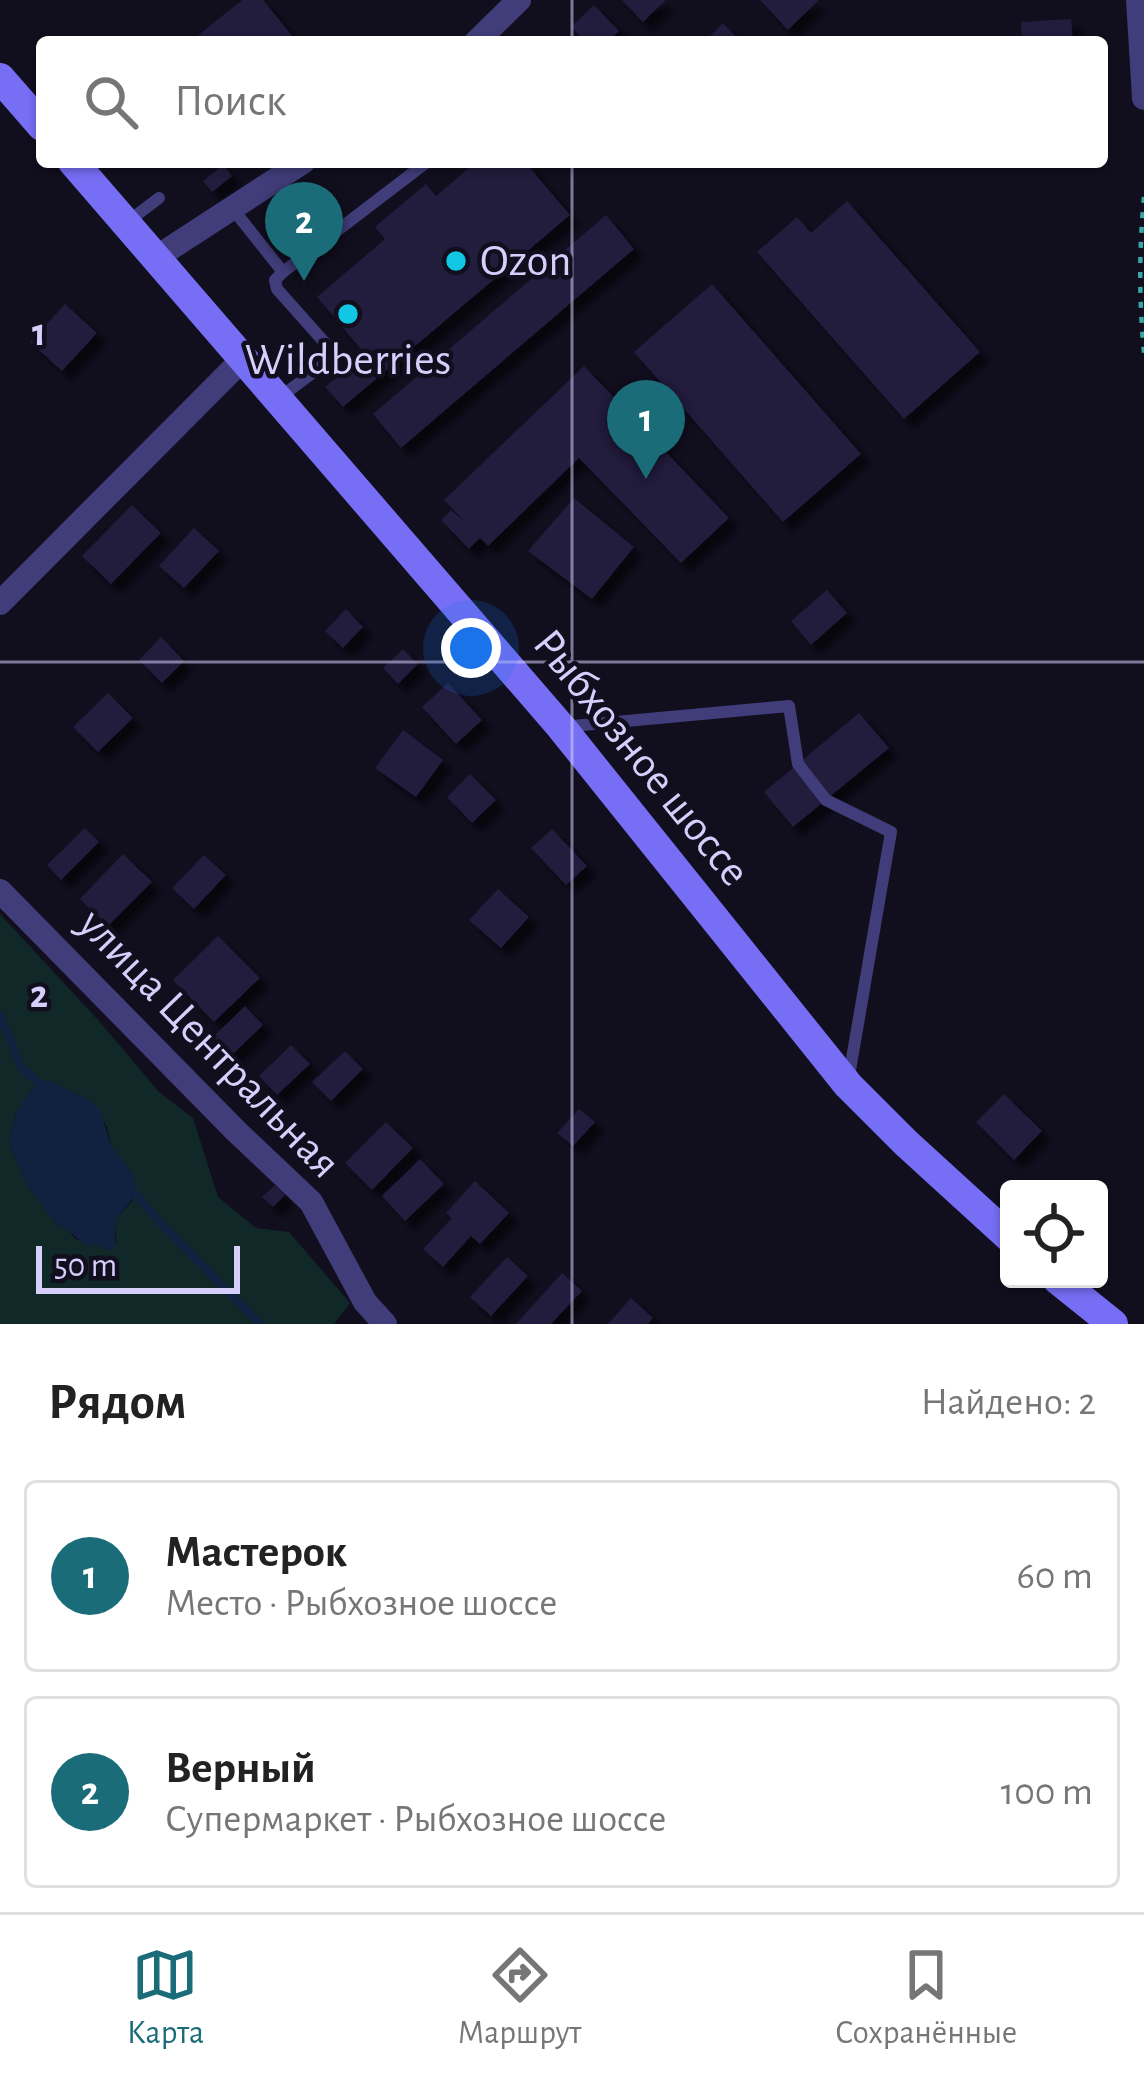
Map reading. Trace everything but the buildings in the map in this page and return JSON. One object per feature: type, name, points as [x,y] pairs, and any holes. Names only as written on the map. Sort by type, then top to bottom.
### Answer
[{"type":"main road","points":[[0,78],[36,119]]},
{"type":"main road","name":"Рыбхозное шоссе","points":[[79,168],[561,727],[848,1085],[1000,1230]]},
{"type":"main road","points":[[1068,1288],[1113,1324]]},
{"type":"street","points":[[482,36],[519,0]]},
{"type":"street","points":[[1138,0],[1144,98]]},
{"type":"street","points":[[157,257],[293,168]]},
{"type":"street","points":[[0,603],[244,358]]},
{"type":"street","name":"улица Центральная","points":[[0,891],[310,1202],[365,1302],[386,1324]]},
{"type":"lane","points":[[278,398],[327,362],[329,352],[277,289],[275,280],[419,168]]},
{"type":"lane","points":[[126,223],[159,198]]},
{"type":"lane","points":[[232,208],[284,272]]},
{"type":"lane","points":[[561,727],[789,706],[798,764],[826,800],[891,832],[848,1085]]},
{"type":"path","points":[[1144,197],[1139,300],[1144,353]]},
{"type":"green space","points":[[0,914],[159,1092],[193,1118],[218,1197],[256,1228],[289,1232],[350,1303],[334,1324],[0,1324]],"holes":[[[48,1081],[90,1100],[107,1127],[111,1146],[133,1174],[133,1200],[115,1220],[116,1242],[94,1244],[75,1239],[56,1224],[26,1183],[9,1143],[16,1113],[31,1090]]]},
{"type":"water","points":[[48,1080],[90,1100],[100,1110],[111,1146],[133,1174],[138,1192],[115,1220],[115,1249],[85,1245],[56,1224],[26,1183],[9,1143],[16,1113],[31,1090]]},
{"type":"waterway","points":[[0,1015],[22,1069],[46,1088]]},
{"type":"waterway","points":[[133,1191],[260,1324]]},
{"type":"place","name":"Ozon","points":[[456,261]]},
{"type":"place","name":"Верный","points":[[304,281]]},
{"type":"place","name":"Wildberries","points":[[348,314]]},
{"type":"place","name":"Мастерок","points":[[646,479]]}]
